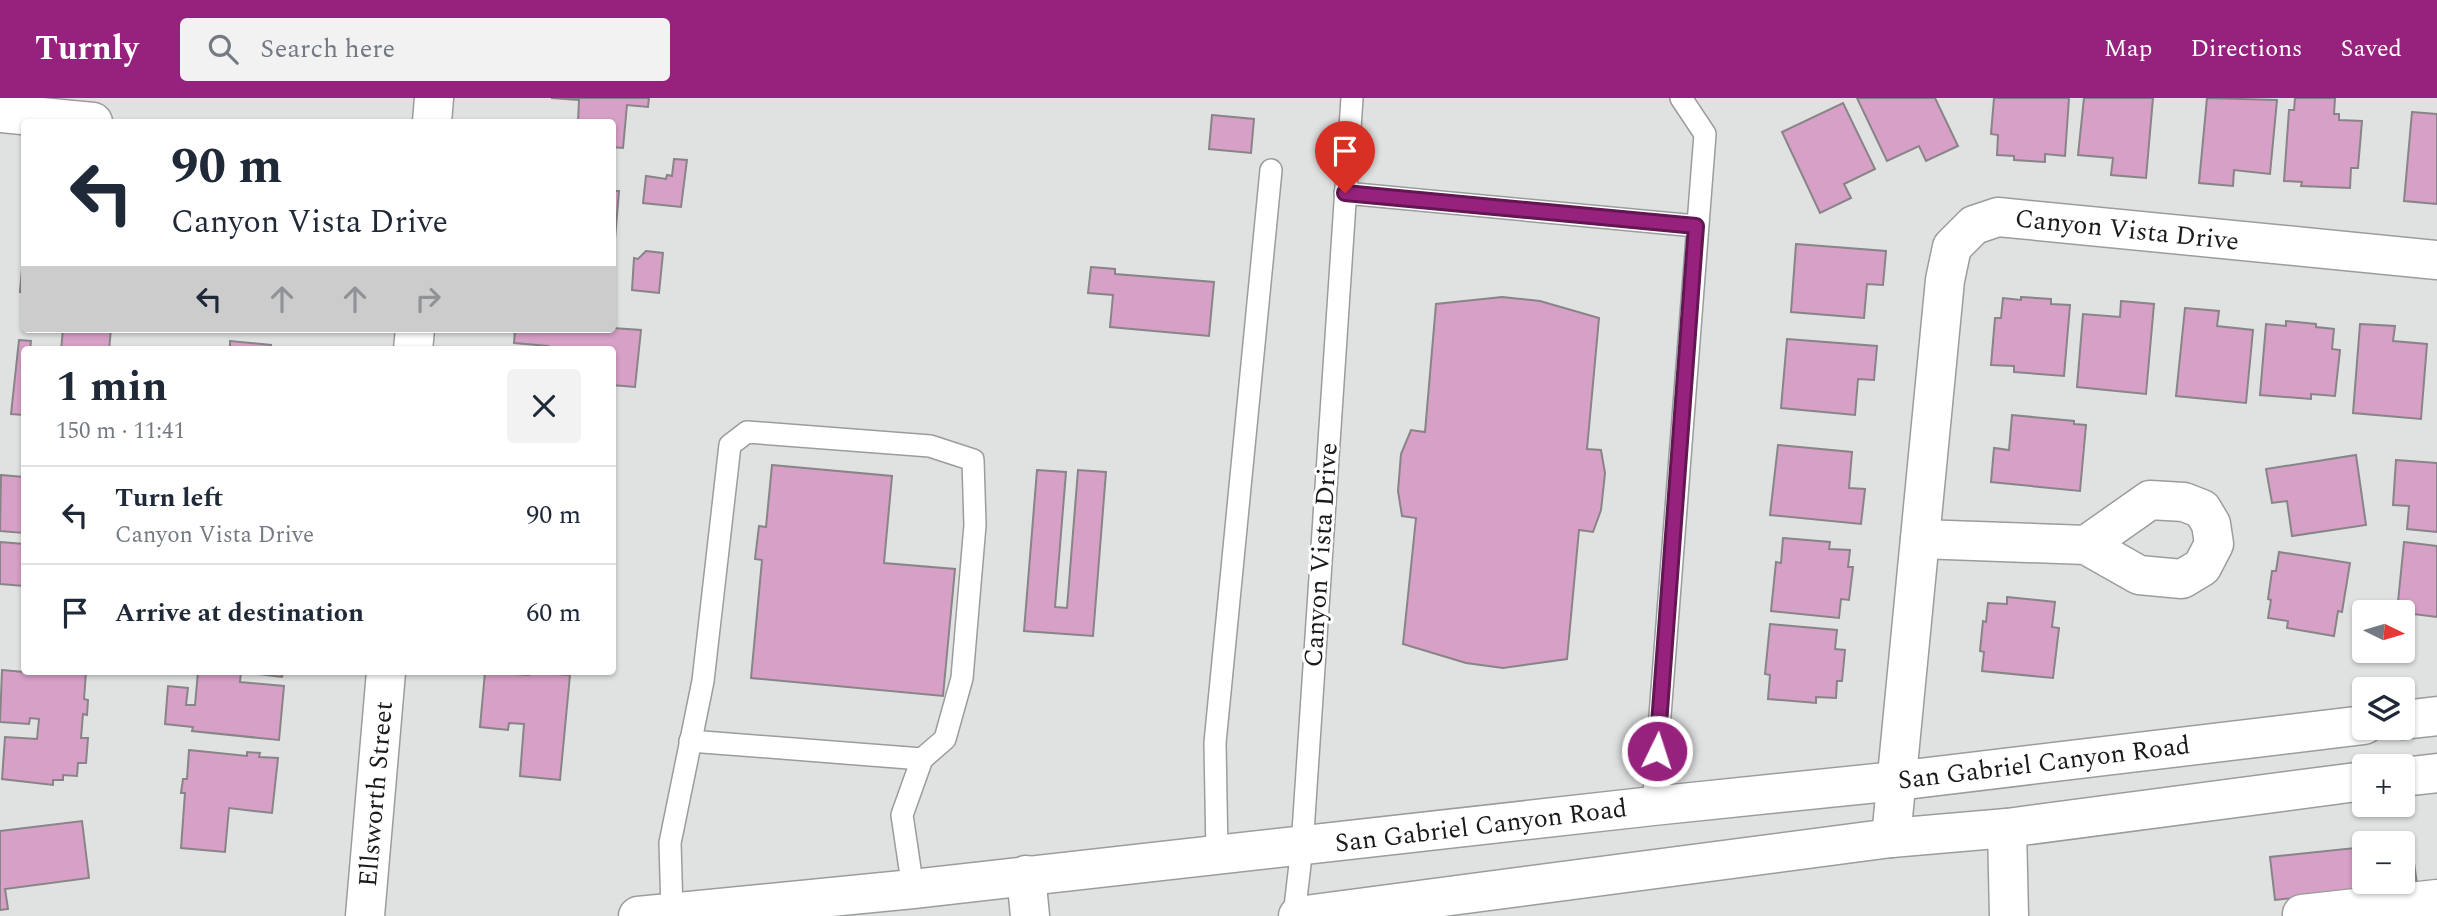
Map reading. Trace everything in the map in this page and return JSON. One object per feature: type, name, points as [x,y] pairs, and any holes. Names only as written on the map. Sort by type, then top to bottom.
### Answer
[{"type":"main road","points":[[432,119],[434,98]]},
{"type":"main road","points":[[0,113],[62,119]]},
{"type":"main road","name":"Canyon Vista Drive","points":[[1891,838],[1945,280],[1952,247],[1974,225],[1998,217],[2437,260]]},
{"type":"main road","points":[[1920,539],[2086,545]]},
{"type":"main road","name":"Ellsworth Street","points":[[365,916],[386,675]]},
{"type":"main road","points":[[2415,719],[2437,716]]},
{"type":"main road","name":"San Gabriel Canyon Road","points":[[655,914],[1302,847],[1896,781],[2352,726]]},
{"type":"main road","points":[[2415,776],[2437,773]]},
{"type":"main road","points":[[1296,916],[1891,838],[2007,828],[2352,783]]},
{"type":"main road","points":[[2007,828],[2009,916]]},
{"type":"main road","points":[[1026,875],[1030,916]]},
{"type":"main road","points":[[2302,916],[2437,899]]},
{"type":"lane","name":"Canyon Vista Drive","points":[[1296,916],[1352,98]]},
{"type":"lane","points":[[1653,806],[1705,134],[1681,98]]},
{"type":"lane","points":[[1217,855],[1215,743],[1271,170]]},
{"type":"lane","points":[[1345,193],[1696,226]]},
{"type":"lane","points":[[655,914],[703,681],[730,445],[747,432],[930,446],[973,460],[975,525],[962,678],[945,739],[922,759],[902,815],[913,889]]},
{"type":"lane","points":[[690,741],[922,759]]},
{"type":"building","points":[[551,98],[649,98],[648,107],[627,105],[623,148],[616,147],[616,119],[578,119],[579,100]]},
{"type":"building","points":[[1857,98],[1935,98],[1958,146],[1926,161],[1919,146],[1887,161]]},
{"type":"building","points":[[1994,98],[2069,98],[2065,156],[2045,154],[2045,162],[2014,160],[2014,156],[1997,155],[1998,135],[1991,134]]},
{"type":"building","points":[[2084,98],[2153,98],[2146,178],[2111,175],[2113,158],[2078,155]]},
{"type":"building","points":[[2207,98],[2277,100],[2270,174],[2234,170],[2233,186],[2199,183]]},
{"type":"building","points":[[2295,98],[2335,98],[2334,114],[2339,114],[2339,120],[2362,121],[2358,168],[2351,168],[2350,188],[2301,186],[2302,182],[2284,181],[2289,110],[2294,110]]},
{"type":"building","points":[[1843,103],[1875,169],[1844,184],[1851,198],[1820,213],[1782,132]]},
{"type":"building","points":[[2412,112],[2437,114],[2437,204],[2404,201]]},
{"type":"building","points":[[1212,115],[1254,119],[1251,153],[1209,149]]},
{"type":"building","points":[[674,159],[687,160],[681,207],[643,203],[646,176],[666,179],[667,175],[672,176]]},
{"type":"building","points":[[616,191],[619,191],[616,227]]},
{"type":"building","points":[[1796,244],[1886,251],[1883,285],[1867,284],[1864,318],[1791,312]]},
{"type":"building","points":[[646,251],[663,253],[659,293],[632,290],[634,258],[638,259]]},
{"type":"building","points":[[1091,267],[1115,269],[1115,274],[1214,282],[1209,336],[1110,327],[1113,295],[1088,293]]},
{"type":"building","points":[[1502,297],[1540,301],[1599,318],[1587,449],[1601,450],[1605,473],[1601,510],[1593,532],[1579,530],[1567,659],[1503,668],[1466,663],[1403,644],[1416,518],[1402,516],[1398,491],[1401,454],[1411,430],[1425,432],[1436,304]]},
{"type":"building","points":[[2021,297],[2051,299],[2051,304],[2070,305],[2064,376],[2014,372],[2014,366],[1991,365],[1995,318],[2001,318],[2003,298],[2021,300]]},
{"type":"building","points":[[2121,301],[2154,304],[2146,394],[2077,387],[2083,314],[2120,317]]},
{"type":"building","points":[[2185,308],[2219,311],[2217,326],[2253,330],[2246,403],[2176,396]]},
{"type":"building","points":[[2286,321],[2334,329],[2332,349],[2340,350],[2335,396],[2311,394],[2311,399],[2260,395],[2266,324],[2286,326]]},
{"type":"building","points":[[2360,324],[2395,326],[2393,341],[2427,344],[2421,419],[2353,413]]},
{"type":"building","points":[[616,328],[641,330],[635,387],[616,385],[616,346],[514,343],[515,333],[616,333]]},
{"type":"building","points":[[63,333],[111,333],[109,346],[61,346]]},
{"type":"building","points":[[1787,339],[1877,346],[1874,380],[1858,379],[1855,415],[1781,408]]},
{"type":"building","points":[[19,340],[31,341],[30,346],[21,346],[21,415],[11,414]]},
{"type":"building","points":[[230,341],[271,345],[271,346],[230,346]]},
{"type":"building","points":[[2012,415],[2074,421],[2074,424],[2086,425],[2080,491],[1991,482],[1994,448],[2009,450]]},
{"type":"building","points":[[1778,445],[1852,452],[1849,488],[1865,489],[1861,524],[1770,515]]},
{"type":"building","points":[[2356,455],[2366,525],[2292,536],[2287,501],[2272,503],[2266,469]]},
{"type":"building","points":[[2396,460],[2437,463],[2437,532],[2407,529],[2409,506],[2393,505]]},
{"type":"building","points":[[772,465],[892,476],[884,563],[955,569],[943,696],[751,678],[762,560],[755,559],[759,526],[766,527]]},
{"type":"building","points":[[1037,470],[1066,472],[1055,607],[1067,608],[1078,470],[1106,472],[1093,636],[1024,631]]},
{"type":"building","points":[[1,475],[21,477],[21,533],[0,531]]},
{"type":"building","points":[[1783,538],[1830,542],[1829,549],[1850,550],[1848,567],[1853,567],[1849,600],[1841,599],[1839,618],[1771,611],[1776,562],[1781,563]]},
{"type":"building","points":[[0,542],[21,544],[21,586],[0,584]]},
{"type":"building","points":[[2404,542],[2437,546],[2437,617],[2415,614],[2415,600],[2398,600]]},
{"type":"building","points":[[2279,552],[2350,563],[2342,612],[2338,611],[2334,636],[2287,628],[2288,621],[2268,618],[2272,571],[2276,571]]},
{"type":"building","points":[[2007,597],[2055,602],[2052,627],[2059,628],[2053,678],[1982,671],[1984,652],[1980,651],[1988,603],[2007,604]]},
{"type":"building","points":[[1770,624],[1837,630],[1835,649],[1845,650],[1842,681],[1837,681],[1836,698],[1816,697],[1816,703],[1768,699],[1770,675],[1765,674]]},
{"type":"building","points":[[2,670],[21,672],[21,675],[86,675],[84,699],[88,700],[87,715],[83,714],[81,738],[88,738],[86,763],[78,763],[77,776],[63,775],[63,780],[53,780],[53,785],[2,779],[5,737],[37,739],[39,719],[30,718],[29,724],[0,722]]},
{"type":"building","points":[[198,675],[241,675],[240,682],[284,686],[279,740],[192,731],[193,727],[165,724],[168,686],[188,688],[186,705],[195,705]]},
{"type":"building","points":[[485,675],[570,675],[560,780],[520,776],[524,724],[509,723],[508,730],[480,727]]},
{"type":"building","points":[[189,750],[247,756],[247,752],[260,753],[259,757],[278,758],[272,813],[229,808],[225,852],[181,848],[185,793],[181,793],[183,779],[187,779]]},
{"type":"building","points":[[82,821],[89,878],[5,889],[8,909],[0,910],[0,831]]},
{"type":"building","points":[[2352,848],[2352,891],[2275,900],[2270,857]]},
{"type":"route","points":[[1345,193],[1696,226],[1657,751]]}]
